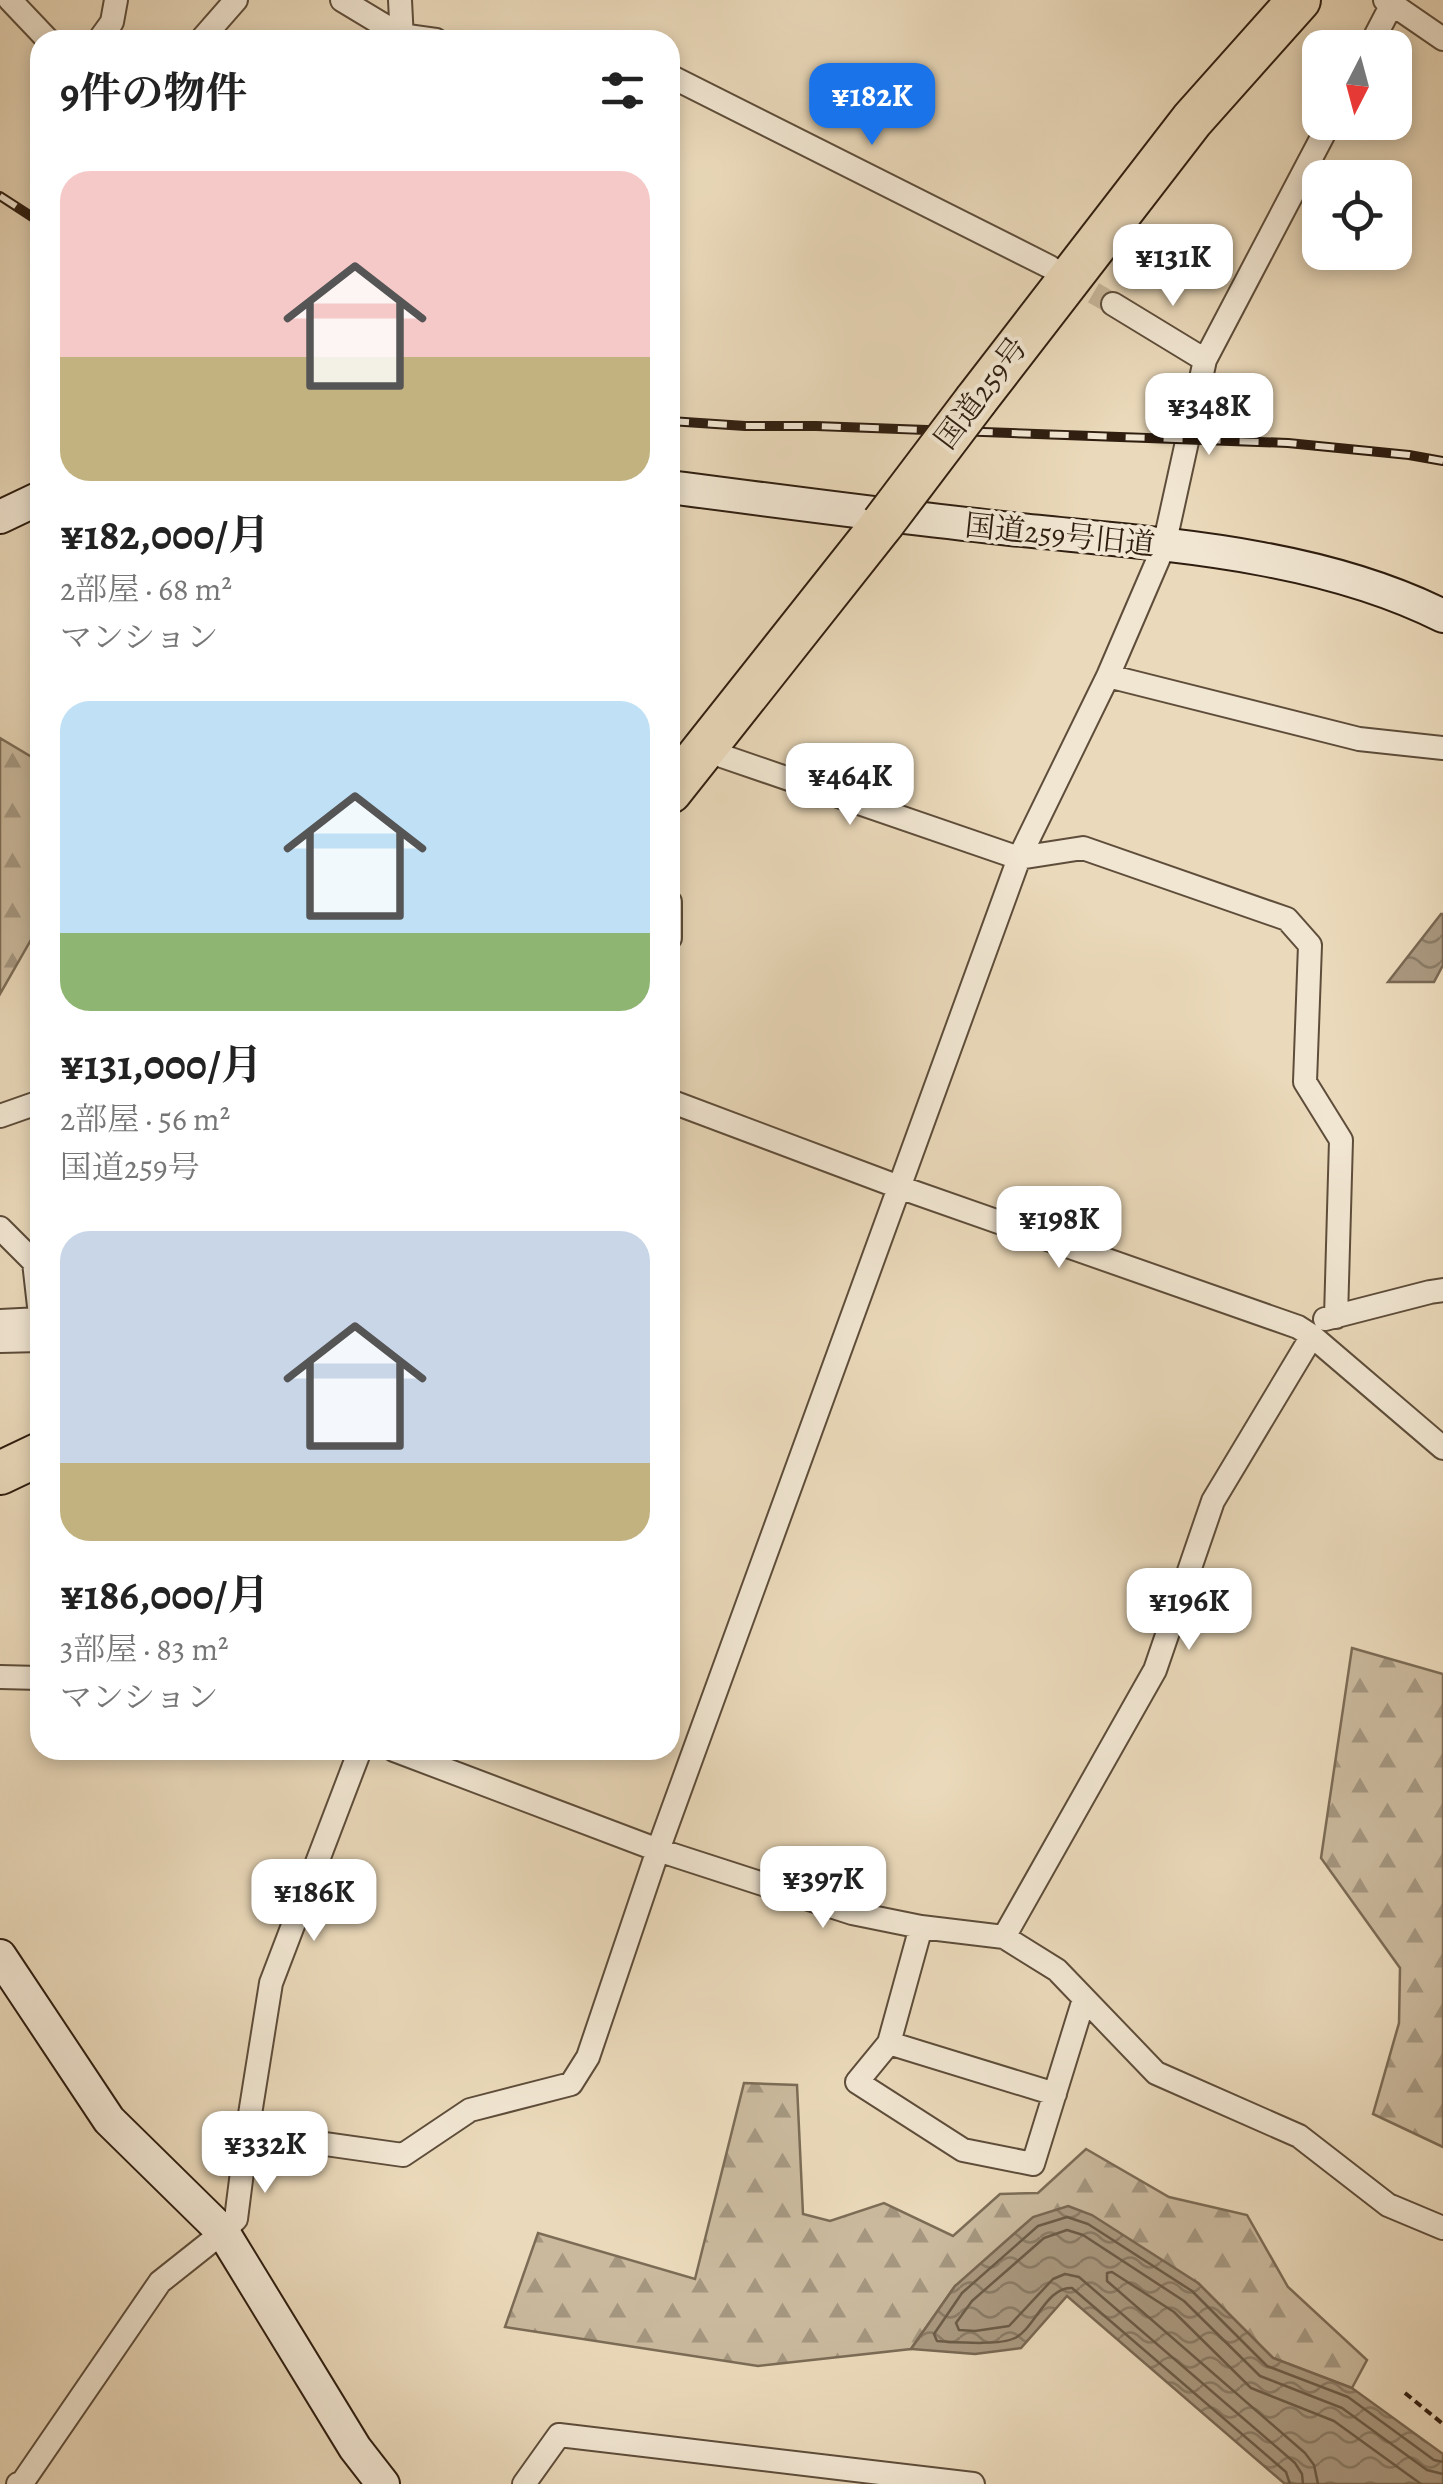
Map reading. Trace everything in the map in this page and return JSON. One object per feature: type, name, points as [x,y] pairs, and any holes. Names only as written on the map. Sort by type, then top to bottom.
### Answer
[{"type":"highway","name":"国道259号","points":[[680,779],[884,523],[1192,120],[1299,0]]},
{"type":"highway","points":[[0,1474],[30,1459]]},
{"type":"street","points":[[10,0],[38,30]]},
{"type":"street","points":[[106,30],[112,22],[116,0]]},
{"type":"street","points":[[210,30],[236,0]]},
{"type":"street","points":[[342,0],[389,30]]},
{"type":"street","points":[[400,0],[401,30]]},
{"type":"street","points":[[1377,30],[1389,2],[1443,39]]},
{"type":"street","points":[[680,81],[1050,267]]},
{"type":"street","points":[[246,2133],[403,2155],[470,2110],[571,2084],[588,2058],[658,1850],[1018,858],[1108,676],[1164,546],[1205,360],[1321,140]]},
{"type":"street","points":[[1113,304],[1205,360]]},
{"type":"street","name":"国道259号旧道","points":[[680,488],[1267,561],[1346,578],[1443,616]]},
{"type":"street","points":[[0,517],[30,503]]},
{"type":"street","points":[[1108,676],[1359,739],[1443,748]]},
{"type":"street","points":[[706,746],[722,756],[1018,858],[1083,848],[1287,919],[1310,945],[1304,1082],[1341,1140],[1336,1316]]},
{"type":"street","points":[[0,1116],[30,1106]]},
{"type":"street","points":[[680,1106],[898,1188],[1305,1331],[1443,1448]]},
{"type":"street","points":[[0,1228],[30,1258]]},
{"type":"street","points":[[1004,1936],[1155,1670],[1213,1501],[1305,1331],[1336,1316],[1439,1285]]},
{"type":"street","points":[[0,1321],[30,1318]]},
{"type":"street","points":[[0,1341],[30,1340]]},
{"type":"street","points":[[0,1677],[30,1678]]},
{"type":"street","points":[[18,2484],[160,2282],[236,2219],[271,1982],[356,1760]]},
{"type":"street","points":[[420,1760],[658,1850],[852,1913],[921,1928],[1004,1936],[1057,1970],[1156,2073],[1299,2136],[1388,2205],[1443,2228]]},
{"type":"street","points":[[921,1928],[889,2043],[856,2082],[964,2150],[1033,2164],[1084,1999]]},
{"type":"street","points":[[0,1956],[109,2120],[224,2232],[355,2448],[383,2484]]},
{"type":"street","points":[[889,2043],[1055,2094]]},
{"type":"street","points":[[524,2484],[559,2435],[973,2484]]},
{"type":"street","points":[[0,2480],[8,2484]]},
{"type":"path","points":[[1405,2394],[1443,2424]]},
{"type":"green space","points":[[0,738],[30,756],[30,942],[0,994]]},
{"type":"green space","points":[[1352,1648],[1443,1674],[1443,2147],[1373,2114],[1399,2023],[1400,1968],[1321,1858]]},
{"type":"green space","points":[[744,2083],[797,2085],[803,2214],[830,2221],[884,2203],[953,2236],[1000,2194],[1038,2193],[1086,2149],[1169,2197],[1247,2215],[1288,2287],[1367,2360],[1352,2388],[1273,2358],[1198,2283],[955,2286],[911,2349],[758,2366],[505,2327],[538,2233],[695,2279]]},
{"type":"water","points":[[1441,914],[1443,965],[1434,982],[1388,982]]},
{"type":"water","points":[[1068,2206],[1092,2215],[1198,2283],[1273,2358],[1352,2388],[1443,2454],[1443,2484],[1285,2484],[1067,2296],[1021,2348],[975,2354],[911,2349],[955,2286],[1033,2217]]},
{"type":"tunnel","points":[[1065,276],[1113,304]]},
{"type":"railway","points":[[0,196],[30,216]]},
{"type":"railway","points":[[680,422],[1288,443],[1443,461]]}]
